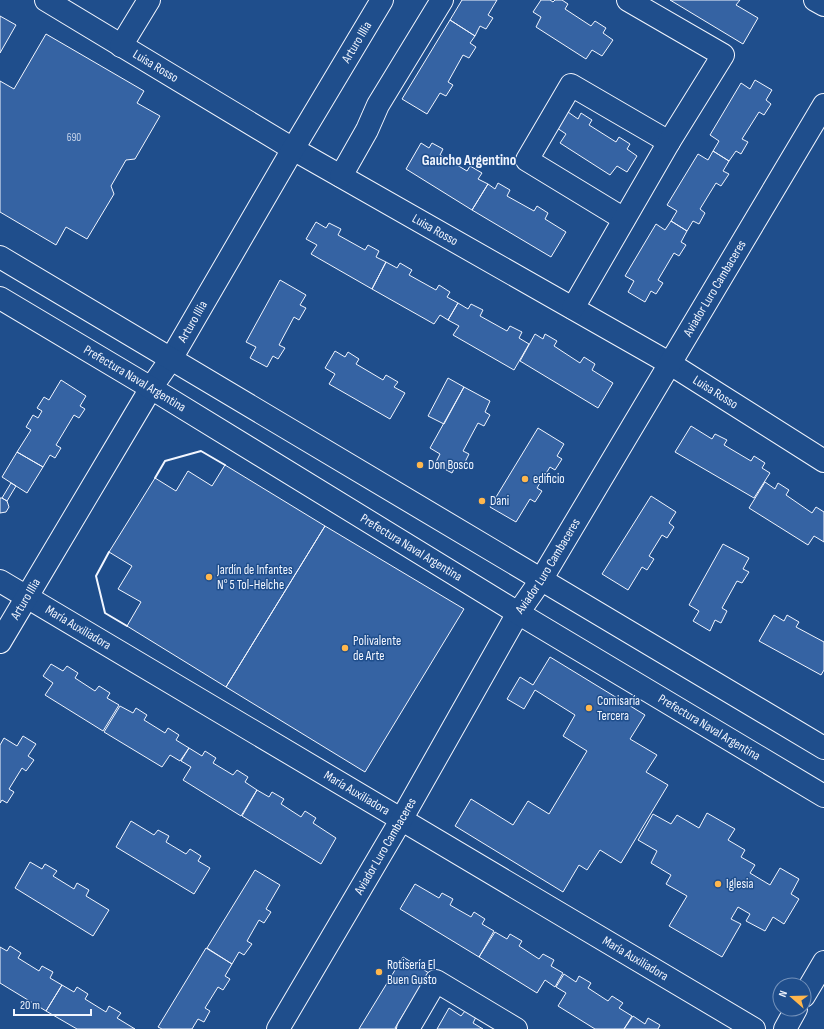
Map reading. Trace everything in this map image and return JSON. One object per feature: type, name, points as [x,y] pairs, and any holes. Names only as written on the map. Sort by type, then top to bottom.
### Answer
[{"type":"street","name":"Luisa Rosso","points":[[46,0],[293,149],[669,363],[824,461]]},
{"type":"street","points":[[121,46],[149,0]]},
{"type":"street","name":"Arturo Illia","points":[[0,642],[151,388],[171,359],[293,149],[382,0]]},
{"type":"street","points":[[341,176],[367,130],[378,105],[442,0]]},
{"type":"street","points":[[573,308],[669,142],[723,55],[628,0]]},
{"type":"street","points":[[815,0],[824,6]]},
{"type":"street","points":[[624,219],[527,160],[571,85],[669,142]]},
{"type":"street","name":"Aviador Luro Cambaceres","points":[[278,1029],[402,820],[518,613],[541,580],[824,105]]},
{"type":"street","points":[[0,257],[824,748]]},
{"type":"street","name":"Prefectura Naval Argentina","points":[[0,298],[151,388],[518,613],[824,796]]},
{"type":"street","name":"María Auxiliadora","points":[[0,581],[754,1029]]},
{"type":"street","points":[[812,982],[824,962]]},
{"type":"street","points":[[408,1029],[436,981],[516,1029]]},
{"type":"street","points":[[785,1029],[792,1017]]},
{"type":"building","points":[[462,0],[497,0],[488,15],[493,18],[486,29],[480,26],[475,36],[450,20]]},
{"type":"building","points":[[541,0],[550,0],[553,2],[555,0],[562,0],[568,4],[565,9],[591,26],[595,21],[606,28],[603,33],[613,40],[602,56],[592,50],[586,59],[536,27],[541,17],[533,12]]},
{"type":"building","points":[[670,0],[740,0],[736,5],[758,18],[743,44]]},
{"type":"building","points":[[0,16],[16,25],[0,53]]},
{"type":"building","points":[[450,20],[475,36],[470,43],[476,47],[469,58],[463,55],[448,82],[453,85],[446,96],[440,93],[427,114],[402,99]]},
{"type":"building","points":[[46,34],[144,91],[137,103],[160,116],[135,159],[126,160],[111,186],[114,194],[87,239],[66,227],[56,245],[0,212],[0,81],[14,89]]},
{"type":"building","points":[[755,80],[772,90],[766,100],[771,104],[764,115],[759,112],[742,139],[748,142],[741,154],[736,151],[729,161],[713,151],[719,141],[710,135],[741,83],[750,89]]},
{"type":"building","points":[[568,112],[578,119],[581,113],[592,120],[589,125],[616,142],[619,137],[630,144],[627,149],[637,156],[627,172],[617,166],[610,175],[560,143],[566,134],[557,128]]},
{"type":"building","points":[[421,143],[429,148],[432,143],[443,149],[440,155],[467,171],[470,166],[482,173],[478,179],[488,184],[472,210],[406,169]]},
{"type":"building","points":[[713,151],[729,161],[723,171],[729,174],[721,186],[716,183],[700,209],[705,213],[699,224],[693,221],[687,231],[671,221],[677,211],[667,205],[698,154],[708,160]]},
{"type":"building","points":[[498,183],[510,190],[507,196],[534,211],[537,206],[548,213],[545,219],[566,232],[551,257],[472,210],[488,184],[495,189]]},
{"type":"building","points":[[671,221],[687,231],[681,242],[686,245],[679,256],[674,253],[658,280],[663,283],[656,294],[651,291],[645,302],[628,292],[634,281],[625,276],[656,224],[665,230]]},
{"type":"building","points":[[316,222],[326,228],[329,223],[341,229],[338,235],[365,250],[368,245],[379,251],[376,257],[386,262],[372,289],[311,254],[317,245],[306,239]]},
{"type":"building","points":[[386,262],[397,268],[400,263],[412,270],[409,275],[436,290],[439,285],[450,292],[447,297],[458,303],[448,320],[440,315],[434,324],[372,289]]},
{"type":"building","points":[[280,280],[306,295],[300,305],[306,308],[299,320],[294,317],[279,345],[285,348],[278,359],[273,356],[267,367],[250,358],[256,347],[246,342]]},
{"type":"building","points":[[458,303],[468,309],[471,304],[483,310],[480,316],[507,331],[510,326],[522,332],[519,338],[529,344],[514,370],[453,335],[459,326],[448,320]]},
{"type":"building","points":[[535,334],[543,339],[545,334],[557,341],[554,346],[580,363],[584,357],[595,364],[592,370],[613,383],[598,408],[520,361]]},
{"type":"building","points":[[335,351],[345,357],[348,352],[359,359],[356,364],[383,380],[386,375],[398,382],[394,387],[405,393],[390,419],[329,384],[335,374],[325,368]]},
{"type":"building","points":[[448,378],[464,387],[444,424],[428,416]]},
{"type":"building","points":[[61,380],[86,396],[80,406],[85,409],[79,418],[74,415],[56,445],[61,448],[55,458],[50,455],[43,467],[17,452],[31,430],[26,427],[33,415],[38,418],[42,411],[37,408],[44,397],[49,400]]},
{"type":"building","points":[[464,387],[490,401],[485,412],[490,415],[484,426],[478,423],[463,451],[469,454],[463,466],[457,463],[452,473],[435,464],[440,454],[430,448]]},
{"type":"building","points":[[691,426],[712,439],[715,434],[727,440],[724,445],[751,461],[754,456],[765,463],[762,468],[770,473],[754,498],[675,452]]},
{"type":"building","name":"edificio","points":[[538,428],[564,444],[557,456],[562,459],[555,470],[550,467],[537,488],[542,491],[535,502],[530,499],[516,522],[490,507]]},
{"type":"building","points":[[17,452],[43,467],[27,493],[2,477]]},
{"type":"building","name":"Jardín de Infantes N° 5 Tol-Helche","points":[[225,465],[325,526],[226,687],[127,626],[141,602],[118,589],[132,566],[109,552],[155,478],[176,491],[188,471],[212,486]]},
{"type":"building","points":[[765,482],[775,489],[778,483],[789,490],[786,495],[812,513],[816,507],[824,512],[824,542],[814,536],[808,545],[749,508]]},
{"type":"building","points":[[11,483],[16,486],[7,501],[2,498]]},
{"type":"building","points":[[651,496],[676,512],[669,523],[674,527],[667,538],[662,535],[649,556],[654,559],[647,570],[642,567],[628,590],[602,574]]},
{"type":"building","points":[[0,498],[7,501],[9,507],[6,512],[0,513]]},
{"type":"building","name":"Polivalente de Arte","points":[[325,526],[464,609],[365,772],[226,687]]},
{"type":"building","points":[[723,544],[749,558],[743,569],[749,572],[742,583],[737,581],[722,608],[727,611],[721,623],[715,620],[710,631],[693,621],[699,611],[689,605]]},
{"type":"building","points":[[774,615],[784,621],[787,615],[799,622],[796,627],[824,642],[824,670],[821,675],[759,641]]},
{"type":"building","points":[[550,657],[645,715],[630,739],[657,755],[646,772],[668,785],[621,863],[600,850],[587,870],[579,865],[563,892],[455,826],[471,799],[513,825],[528,801],[549,814],[587,751],[563,736],[575,715],[535,690],[524,709],[507,699],[520,677],[533,685]]},
{"type":"building","points":[[51,664],[63,671],[67,666],[78,673],[75,678],[95,691],[99,686],[110,693],[107,698],[119,705],[103,731],[45,695],[53,683],[43,676]]},
{"type":"building","points":[[120,706],[133,713],[136,708],[147,715],[144,720],[165,733],[168,728],[179,735],[176,740],[189,748],[180,761],[170,755],[162,767],[104,732]]},
{"type":"building","points":[[23,736],[36,744],[28,756],[34,760],[26,771],[22,768],[9,789],[14,792],[7,803],[2,800],[0,803],[0,745],[4,738],[17,746]]},
{"type":"building","points":[[189,748],[202,756],[205,751],[216,758],[213,763],[233,775],[237,770],[248,777],[245,782],[257,790],[241,816],[183,780],[191,767],[181,761]]},
{"type":"building","points":[[257,790],[269,797],[272,792],[284,799],[281,804],[301,817],[305,811],[316,818],[313,823],[336,838],[321,864],[242,816]]},
{"type":"building","name":"Iglesia","points":[[707,813],[735,829],[728,840],[745,850],[741,857],[755,865],[750,873],[770,885],[780,868],[799,879],[791,894],[799,899],[784,924],[773,917],[765,931],[746,921],[750,914],[738,907],[731,919],[741,924],[722,957],[669,926],[687,896],[666,884],[671,875],[651,863],[657,851],[638,840],[653,814],[671,824],[677,815],[699,828]]},
{"type":"building","points":[[131,821],[154,835],[158,830],[169,836],[166,842],[186,854],[190,849],[201,856],[198,861],[210,868],[194,894],[116,847]]},
{"type":"building","points":[[30,862],[42,869],[45,864],[57,871],[53,876],[74,889],[77,883],[89,890],[86,896],[109,910],[93,936],[15,888]]},
{"type":"building","points":[[255,870],[280,885],[266,909],[271,912],[264,923],[259,920],[247,941],[252,944],[244,955],[239,952],[232,964],[207,948]]},
{"type":"building","points":[[415,884],[439,898],[442,893],[453,899],[450,905],[471,917],[474,912],[485,919],[482,924],[494,931],[479,957],[400,909]]},
{"type":"building","points":[[495,932],[507,939],[510,934],[522,941],[519,946],[539,959],[543,954],[554,960],[551,966],[563,973],[555,987],[545,980],[537,993],[479,957]]},
{"type":"building","points":[[10,946],[21,953],[18,958],[39,971],[42,966],[53,972],[50,978],[62,985],[46,1011],[0,983],[0,947],[7,951]]},
{"type":"building","points":[[206,948],[232,964],[225,976],[230,979],[223,990],[218,987],[205,1008],[210,1011],[204,1022],[198,1019],[192,1029],[162,1029],[158,1027]]},
{"type":"building","points":[[403,957],[429,973],[395,1028],[397,1029],[359,1029]]},
{"type":"building","points":[[564,974],[576,982],[579,976],[591,983],[588,988],[608,1001],[612,996],[623,1003],[619,1008],[632,1016],[624,1029],[595,1029],[558,1006],[566,993],[556,987]]},
{"type":"building","points":[[62,985],[74,992],[77,987],[88,994],[85,999],[106,1012],[109,1006],[121,1013],[117,1018],[135,1029],[77,1029],[46,1011]]},
{"type":"building","points":[[449,1008],[461,1016],[465,1011],[476,1017],[473,1023],[483,1029],[437,1029]]},
{"type":"building","points":[[633,1016],[645,1024],[648,1018],[660,1025],[658,1029],[624,1029]]},
{"type":"wall","points":[[155,478],[165,461],[201,451],[225,465]]},
{"type":"wall","points":[[109,552],[96,576],[105,613],[127,626]]},
{"type":"place","name":"Don Bosco","points":[[420,465]]},
{"type":"place","name":"edificio","points":[[525,479]]},
{"type":"place","name":"Dani","points":[[482,501]]},
{"type":"place","name":"Jardín de Infantes N° 5 Tol-Helche","points":[[209,577]]},
{"type":"place","name":"Polivalente de Arte","points":[[345,648]]},
{"type":"place","name":"Comisaría Tercera","points":[[589,708]]},
{"type":"place","name":"Iglesia","points":[[718,884]]},
{"type":"place","name":"Rotisería El Buen Gusto","points":[[379,972]]},
{"type":"district","name":"Gaucho Argentino","points":[[469,160]]}]
